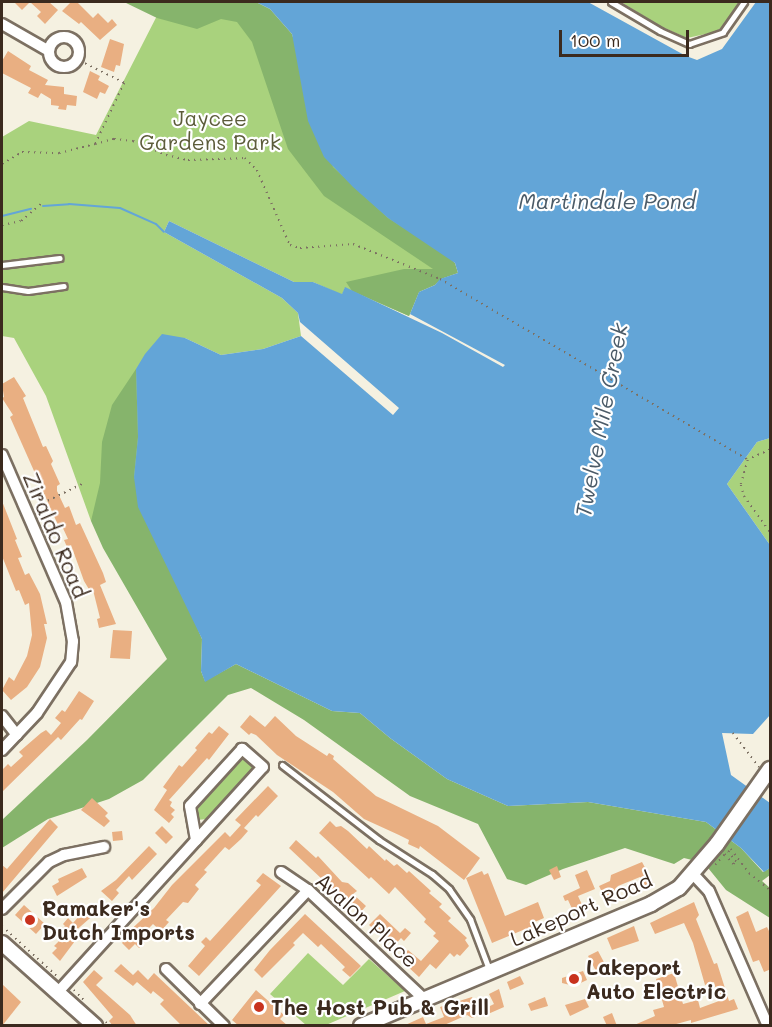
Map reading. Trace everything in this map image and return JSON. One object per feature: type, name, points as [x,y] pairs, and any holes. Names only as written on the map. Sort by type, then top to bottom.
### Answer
[{"type":"main road","name":"Lakeport Road","points":[[367,1024],[651,904],[679,888],[717,844],[765,776]]},
{"type":"main road","points":[[2,943],[62,987],[99,1022]]},
{"type":"street","points":[[2,24],[49,51],[52,61],[60,67],[70,66],[77,60],[80,50],[71,38],[57,39],[49,51]]},
{"type":"street","name":"Ziraldo Road","points":[[2,454],[66,602],[73,641],[71,662],[37,713],[2,750]]},
{"type":"street","points":[[2,717],[17,735]]},
{"type":"street","points":[[62,987],[263,767],[242,748],[190,806],[196,840]]},
{"type":"street","points":[[2,909],[49,862],[64,855],[104,847]]},
{"type":"street","name":"Avalon Place","points":[[281,872],[308,890],[424,999]]},
{"type":"street","points":[[693,874],[709,891],[768,1026]]},
{"type":"street","points":[[200,1004],[308,890]]},
{"type":"street","points":[[166,969],[224,1026]]},
{"type":"lane","points":[[611,2],[660,31],[689,44],[723,32],[744,2]]},
{"type":"lane","points":[[2,265],[60,258]]},
{"type":"lane","points":[[2,287],[28,291],[64,285]]},
{"type":"lane","points":[[282,765],[379,840],[432,874],[449,889],[470,919],[491,972]]},
{"type":"path","points":[[77,60],[124,84],[95,144]]},
{"type":"path","points":[[2,164],[22,152],[59,153],[114,139],[133,141],[166,155],[188,160],[245,158],[257,170],[290,245],[300,248],[353,244],[440,279],[748,460]]},
{"type":"path","points":[[2,225],[21,220],[43,202]]},
{"type":"path","points":[[748,460],[771,450]]},
{"type":"path","points":[[748,460],[741,485],[744,496],[771,532]]},
{"type":"path","points":[[26,511],[82,484]]},
{"type":"path","points":[[733,733],[765,776]]},
{"type":"path","points":[[712,863],[716,865],[724,854],[733,864],[736,862],[728,852],[731,849],[749,873],[771,890]]},
{"type":"path","points":[[2,926],[62,987],[88,1004]]},
{"type":"path","points":[[99,1022],[110,1026]]},
{"type":"green space","points":[[124,2],[256,2],[270,9],[292,34],[333,167],[388,218],[444,253],[455,263],[458,273],[441,279],[435,285],[419,292],[409,316],[352,291],[346,282],[404,269],[433,269],[324,196],[288,149],[252,42],[237,22],[221,19],[197,29],[157,18]]},
{"type":"green space","name":"Jaycee Gardens Park","points":[[164,2],[256,2],[444,253],[419,292],[409,316],[345,288],[342,295],[313,282],[294,282],[169,221],[164,232],[282,298],[298,313],[301,336],[263,349],[221,355],[185,338],[138,507],[91,521],[46,396],[14,338],[2,336],[2,137],[29,121],[96,135]]},
{"type":"green space","points":[[621,2],[741,2],[726,25],[715,32],[687,38],[660,26]]},
{"type":"green space","points":[[136,369],[138,437],[134,477],[202,639],[201,671],[205,681],[236,664],[332,711],[360,713],[447,779],[508,806],[588,802],[706,822],[741,848],[763,872],[770,868],[770,875],[762,881],[770,888],[770,918],[726,890],[704,863],[684,858],[674,864],[625,848],[563,869],[526,885],[507,879],[478,824],[410,796],[304,720],[251,688],[228,695],[143,780],[109,799],[48,819],[2,848],[2,820],[87,740],[167,659],[103,548],[91,521],[100,483],[102,442],[112,405]]},
{"type":"green space","points":[[770,438],[770,545],[727,484],[757,442]]},
{"type":"green space","points":[[244,754],[254,763],[253,769],[207,819],[197,820],[191,807]]},
{"type":"green space","points":[[308,953],[343,985],[369,959],[405,991],[326,1025],[306,1025],[270,994]]},
{"type":"water","points":[[256,2],[588,2],[697,60],[722,49],[756,2],[770,2],[770,438],[757,442],[727,484],[770,545],[770,715],[753,734],[722,733],[731,775],[770,803],[770,868],[764,872],[741,848],[706,822],[588,802],[508,806],[447,779],[360,713],[332,711],[236,664],[205,682],[201,671],[202,639],[138,507],[134,477],[138,437],[136,369],[145,354],[162,334],[185,338],[221,355],[263,349],[301,336],[393,415],[399,408],[300,322],[298,313],[282,298],[164,232],[169,221],[294,282],[313,282],[342,294],[345,287],[442,333],[503,367],[505,365],[410,314],[419,292],[435,285],[440,279],[458,273],[455,263],[388,218],[324,157],[308,121],[292,34],[270,9]]},
{"type":"building","points":[[14,2],[30,2],[22,10]]},
{"type":"building","points":[[30,2],[49,2],[58,10],[45,24],[37,16],[41,12]]},
{"type":"building","points":[[71,2],[77,2],[93,18],[98,13],[108,23],[112,19],[117,25],[100,40],[81,22],[79,24],[62,11]]},
{"type":"building","points":[[110,39],[124,44],[120,66],[116,65],[114,72],[101,67]]},
{"type":"building","points":[[8,51],[31,66],[29,70],[48,80],[45,85],[64,87],[64,94],[77,96],[76,106],[67,105],[66,110],[58,109],[59,106],[51,105],[51,99],[41,93],[38,98],[28,93],[31,88],[2,73],[2,61]]},
{"type":"building","points":[[90,71],[100,76],[98,80],[109,86],[105,94],[100,92],[97,99],[83,92]]},
{"type":"building","points":[[14,377],[26,396],[23,398],[43,447],[46,446],[53,461],[51,464],[60,484],[57,486],[57,491],[65,508],[69,506],[76,525],[80,523],[103,573],[106,582],[100,585],[116,624],[99,628],[97,619],[100,618],[93,590],[90,591],[84,581],[71,545],[67,547],[64,540],[68,539],[61,524],[58,525],[10,417],[13,415],[2,398],[4,397],[2,384]]},
{"type":"building","points":[[2,501],[17,539],[15,540],[22,557],[18,558],[25,575],[29,573],[40,594],[47,624],[44,624],[47,638],[40,667],[27,687],[11,700],[2,690],[9,677],[14,681],[27,656],[32,635],[29,603],[25,605],[19,590],[16,591],[2,556]]},
{"type":"building","points":[[113,630],[132,631],[130,659],[110,658]]},
{"type":"building","points":[[79,691],[94,701],[82,720],[80,719],[61,740],[58,737],[2,792],[2,770],[8,764],[11,767],[23,756],[19,752],[41,733],[46,730],[51,735],[61,723],[55,718],[62,710],[65,712]]},
{"type":"building","points":[[250,715],[265,727],[275,716],[296,736],[327,756],[329,753],[334,756],[333,759],[376,796],[438,826],[480,858],[464,880],[420,846],[419,849],[408,844],[409,840],[364,819],[333,792],[277,755],[256,735],[251,733],[249,735],[240,727]]},
{"type":"building","points":[[219,726],[229,734],[209,760],[207,758],[169,800],[172,802],[170,806],[175,810],[171,814],[174,817],[169,823],[154,810],[167,790],[163,787],[179,765],[182,767],[197,750],[195,748],[209,732],[212,734]]},
{"type":"building","points":[[268,786],[278,796],[244,828],[248,831],[241,839],[229,850],[225,847],[204,870],[207,872],[195,885],[199,889],[188,903],[183,902],[166,920],[169,922],[161,931],[153,924],[143,934],[148,939],[139,948],[135,944],[129,950],[122,943],[125,939],[123,937],[154,908],[172,885],[225,832],[230,837],[241,825],[235,820]]},
{"type":"building","points":[[92,798],[108,813],[105,816],[110,821],[104,827],[81,810]]},
{"type":"building","points":[[50,819],[58,827],[2,893],[2,865],[7,869]]},
{"type":"building","points":[[330,821],[336,827],[341,826],[348,831],[367,849],[369,846],[385,861],[386,859],[394,866],[397,864],[407,873],[409,871],[431,891],[429,893],[442,904],[439,907],[451,918],[448,921],[467,938],[465,940],[469,946],[460,956],[457,954],[454,957],[450,953],[436,969],[430,964],[419,977],[406,965],[408,963],[402,957],[408,950],[421,961],[439,941],[433,936],[436,933],[424,922],[426,919],[395,887],[389,894],[371,877],[369,879],[319,833]]},
{"type":"building","points":[[162,826],[173,837],[166,844],[155,833]]},
{"type":"building","points":[[122,831],[123,840],[113,841],[112,832]]},
{"type":"building","points":[[296,840],[316,858],[318,856],[342,882],[348,883],[357,891],[353,894],[366,906],[359,914],[289,848]]},
{"type":"building","points":[[149,846],[157,854],[132,880],[129,876],[116,890],[119,893],[112,901],[101,891],[116,880]]},
{"type":"building","points":[[642,862],[654,884],[645,888],[640,877],[618,886],[615,889],[617,893],[605,898],[599,886],[610,881],[611,875]]},
{"type":"building","points":[[557,866],[561,877],[554,880],[549,870]]},
{"type":"building","points":[[82,868],[87,877],[57,896],[52,886],[59,882],[58,879]]},
{"type":"building","points":[[587,870],[595,889],[578,896],[584,909],[574,913],[568,900],[565,901],[563,896],[580,888],[575,875]]},
{"type":"building","points":[[482,871],[484,875],[488,873],[505,916],[538,902],[544,918],[530,924],[533,930],[524,933],[523,930],[492,943],[466,878]]},
{"type":"building","points":[[263,873],[281,886],[199,976],[188,966],[205,946],[201,942],[206,937],[210,941],[261,885],[256,881]]},
{"type":"building","points":[[694,902],[699,915],[696,919],[714,964],[717,963],[729,1001],[734,999],[738,1009],[691,1023],[691,1020],[669,1026],[632,1026],[655,1016],[653,1010],[664,1007],[656,979],[674,973],[683,1004],[698,1000],[700,1008],[719,1001],[714,982],[705,985],[693,943],[684,923],[655,934],[650,923]]},
{"type":"building","name":"Ramaker's Dutch Imports","points":[[24,905],[45,924],[36,934],[15,915]]},
{"type":"building","points":[[89,905],[97,912],[73,933],[78,937],[60,961],[52,953],[57,948],[54,946],[63,937],[59,933],[65,926],[63,924],[68,918],[73,923]]},
{"type":"building","points":[[748,911],[756,932],[767,927],[771,935],[771,969],[764,972],[759,960],[753,962],[736,917]]},
{"type":"building","points":[[305,914],[361,966],[350,977],[342,970],[345,967],[321,944],[318,947],[303,933],[293,943],[295,945],[262,978],[254,970]]},
{"type":"building","points":[[380,914],[400,933],[405,928],[411,933],[404,941],[401,938],[394,946],[369,925]]},
{"type":"building","points":[[634,926],[639,941],[612,950],[607,938]]},
{"type":"building","points":[[598,951],[606,966],[596,971],[588,956]]},
{"type":"building","points":[[121,964],[133,975],[138,970],[148,980],[154,973],[210,1026],[182,1026],[160,1004],[164,1000],[153,991],[151,994],[137,982],[133,986],[114,971]]},
{"type":"building","points":[[94,970],[103,978],[96,985],[130,1015],[137,1026],[113,1026],[109,1021],[113,1017],[83,982]]},
{"type":"building","name":"Lakeport Auto Electric","points":[[583,971],[587,980],[574,986],[562,983],[562,978]]},
{"type":"building","points":[[520,976],[524,984],[510,990],[507,982]]},
{"type":"building","points":[[2,984],[21,1002],[2,1026]]},
{"type":"building","points":[[499,989],[504,1007],[488,1014],[486,1008],[494,1004],[489,994]]},
{"type":"building","name":"The Host Pub & Grill","points":[[256,990],[284,1015],[280,1019],[288,1026],[239,1026],[232,1020]]},
{"type":"building","points":[[472,997],[479,1015],[472,1018],[467,1015],[442,1026],[403,1026],[423,1017],[426,1024],[444,1017],[440,1007]]},
{"type":"building","points":[[545,997],[548,1006],[531,1011],[528,1004]]},
{"type":"building","points":[[585,999],[589,1007],[570,1016],[565,1005]]},
{"type":"building","points":[[612,1013],[617,1026],[607,1026],[603,1017]]},
{"type":"waterway","points":[[43,206],[69,204],[120,208],[156,224],[164,232]]},
{"type":"waterway","points":[[2,216],[31,209]]},
{"type":"place","name":"Ramaker's Dutch Imports","points":[[30,920]]},
{"type":"place","name":"Lakeport Auto Electric","points":[[574,979]]},
{"type":"place","name":"The Host Pub & Grill","points":[[259,1007]]},
{"type":"water label","name":"Martindale Pond","points":[[607,201]]},
{"type":"water label","name":"Twelve Mile Creek","points":[[601,420]]}]
